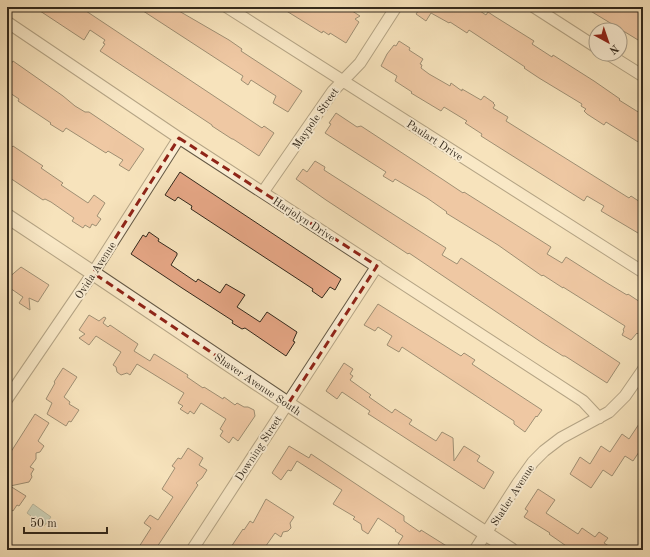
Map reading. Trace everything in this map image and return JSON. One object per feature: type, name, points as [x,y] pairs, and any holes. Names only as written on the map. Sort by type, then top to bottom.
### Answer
[{"type":"street","name":"Paulart Drive","points":[[227,7],[643,272]]},
{"type":"street","name":"Maypole Street","points":[[263,192],[333,91],[360,63],[396,7]]},
{"type":"street","points":[[534,7],[588,41]]},
{"type":"street","name":"Harjolyn Drive","points":[[7,22],[179,138],[582,401],[599,418]]},
{"type":"street","points":[[621,62],[643,76]]},
{"type":"street","name":"Ovida Avenue","points":[[7,399],[93,273],[179,138]]},
{"type":"street","name":"Shaver Avenue South","points":[[7,216],[288,404],[511,550]]},
{"type":"street","name":"Downing Street","points":[[192,550],[377,266]]},
{"type":"street","name":"Statler Avenue","points":[[475,550],[533,462],[561,438],[580,426],[599,418],[618,404],[643,370]]},
{"type":"highlighted area","points":[[179,138],[377,266],[288,404],[93,273]]},
{"type":"water","points":[[33,504],[51,517],[44,526],[27,513]]},
{"type":"building","points":[[34,7],[80,7],[262,128],[264,126],[274,133],[259,156],[100,51],[105,44],[103,43],[105,40],[90,30],[84,40]]},
{"type":"building","points":[[137,7],[172,7],[229,40],[242,49],[241,51],[302,91],[288,112],[273,103],[276,96],[251,80],[248,85],[241,80],[243,76]]},
{"type":"building","points":[[280,7],[341,7],[348,11],[349,9],[360,16],[355,19],[359,22],[346,43],[330,33],[329,35],[323,31],[322,33]]},
{"type":"building","points":[[421,7],[474,7],[486,15],[488,12],[534,41],[532,44],[552,57],[553,55],[594,81],[620,99],[619,100],[643,115],[643,145],[606,122],[604,125],[587,114],[584,111],[586,109],[581,106],[582,104],[539,78],[469,30],[467,33],[450,22],[449,23],[431,13],[426,21],[416,14]]},
{"type":"building","points":[[584,7],[636,7],[643,11],[643,43],[628,34],[628,22],[609,22]]},
{"type":"building","points":[[399,41],[423,59],[420,64],[422,65],[421,68],[429,74],[450,86],[451,83],[462,91],[462,89],[481,100],[484,96],[494,103],[495,105],[493,108],[508,117],[506,121],[629,198],[631,196],[643,204],[643,236],[601,211],[604,206],[587,196],[584,201],[481,136],[482,134],[465,123],[467,121],[444,107],[441,111],[411,93],[412,92],[395,81],[397,76],[381,66],[387,54]]},
{"type":"building","points":[[13,61],[75,106],[85,112],[89,112],[144,149],[129,171],[119,165],[123,160],[108,151],[106,153],[66,128],[63,132],[18,101],[19,99],[7,91],[7,70]]},
{"type":"building","points":[[336,113],[357,127],[361,126],[463,193],[464,192],[551,247],[547,254],[562,263],[566,257],[643,304],[643,327],[638,334],[637,333],[631,340],[622,335],[625,326],[563,287],[543,275],[542,276],[498,245],[446,213],[447,212],[427,198],[395,179],[393,182],[383,176],[386,172],[325,133],[331,124],[329,123]]},
{"type":"building","points":[[7,146],[11,148],[13,146],[43,166],[41,168],[63,183],[61,185],[88,203],[94,195],[105,203],[97,216],[101,219],[96,226],[92,224],[90,228],[85,225],[83,228],[72,221],[74,218],[51,202],[45,199],[43,200],[7,176]]},
{"type":"building","points":[[315,161],[325,167],[324,170],[446,248],[442,255],[457,264],[461,258],[620,363],[607,383],[541,342],[296,179],[303,169],[307,172]]},
{"type":"building","points":[[180,172],[341,279],[335,290],[330,287],[322,298],[312,291],[313,289],[191,209],[192,206],[178,197],[175,201],[165,195]]},
{"type":"building","points":[[149,232],[159,239],[158,241],[177,253],[171,265],[196,282],[198,279],[220,293],[226,284],[245,295],[237,307],[260,322],[267,312],[297,332],[293,341],[295,342],[286,356],[245,328],[242,329],[232,323],[233,321],[131,254],[143,235],[146,237]]},
{"type":"building","points":[[21,267],[49,285],[38,302],[29,298],[30,310],[19,303],[23,297],[7,286],[7,279]]},
{"type":"building","points":[[378,304],[461,356],[464,353],[475,360],[472,364],[542,410],[525,432],[514,424],[514,421],[402,347],[399,352],[387,345],[392,336],[378,327],[375,331],[364,325]]},
{"type":"building","points":[[89,315],[99,321],[104,317],[106,318],[103,323],[108,327],[110,325],[138,344],[134,351],[150,361],[154,354],[188,375],[187,377],[203,388],[204,387],[223,399],[224,397],[235,405],[237,403],[254,410],[255,416],[238,441],[233,437],[229,443],[220,436],[223,431],[220,429],[226,419],[201,403],[194,414],[190,411],[188,414],[180,409],[183,406],[178,403],[184,393],[137,364],[130,375],[127,373],[121,375],[117,372],[116,367],[113,365],[121,352],[96,336],[89,345],[79,338],[85,334],[79,330]]},
{"type":"building","points":[[344,363],[353,369],[350,374],[353,376],[350,380],[371,395],[369,397],[392,413],[395,409],[412,420],[409,424],[436,441],[442,432],[453,438],[454,461],[464,446],[480,456],[477,461],[494,472],[484,489],[368,414],[370,411],[342,392],[337,399],[326,391]]},
{"type":"building","points":[[63,368],[77,377],[64,397],[70,402],[69,404],[79,410],[71,422],[69,421],[66,426],[47,414],[52,403],[46,399]]},
{"type":"building","points":[[35,414],[49,423],[38,441],[44,446],[40,452],[36,453],[36,459],[30,467],[34,469],[29,482],[10,486],[26,496],[19,506],[17,505],[13,511],[7,507],[7,458]]},
{"type":"building","points":[[643,418],[643,446],[633,461],[625,456],[612,476],[603,470],[591,488],[570,474],[580,457],[590,464],[601,446],[610,452],[622,434],[629,439]]},
{"type":"building","points":[[289,446],[309,458],[311,454],[404,516],[404,521],[420,532],[421,530],[453,550],[401,550],[401,546],[398,544],[403,536],[378,518],[368,534],[362,530],[361,524],[353,519],[355,517],[333,504],[342,490],[297,461],[291,471],[288,470],[281,480],[272,473]]},
{"type":"building","points":[[188,448],[203,458],[199,465],[207,470],[202,478],[196,483],[198,485],[155,550],[137,550],[151,528],[144,523],[150,515],[158,520],[173,497],[162,489],[175,468],[172,466],[178,458],[181,459]]},
{"type":"building","points":[[538,489],[555,500],[546,513],[578,534],[582,528],[595,537],[599,532],[608,538],[604,543],[615,550],[572,550],[549,534],[550,533],[524,517],[528,511],[525,509]]},
{"type":"building","points":[[266,499],[294,517],[290,523],[291,528],[288,531],[283,532],[281,537],[275,533],[263,550],[229,550],[250,521],[253,523]]}]
